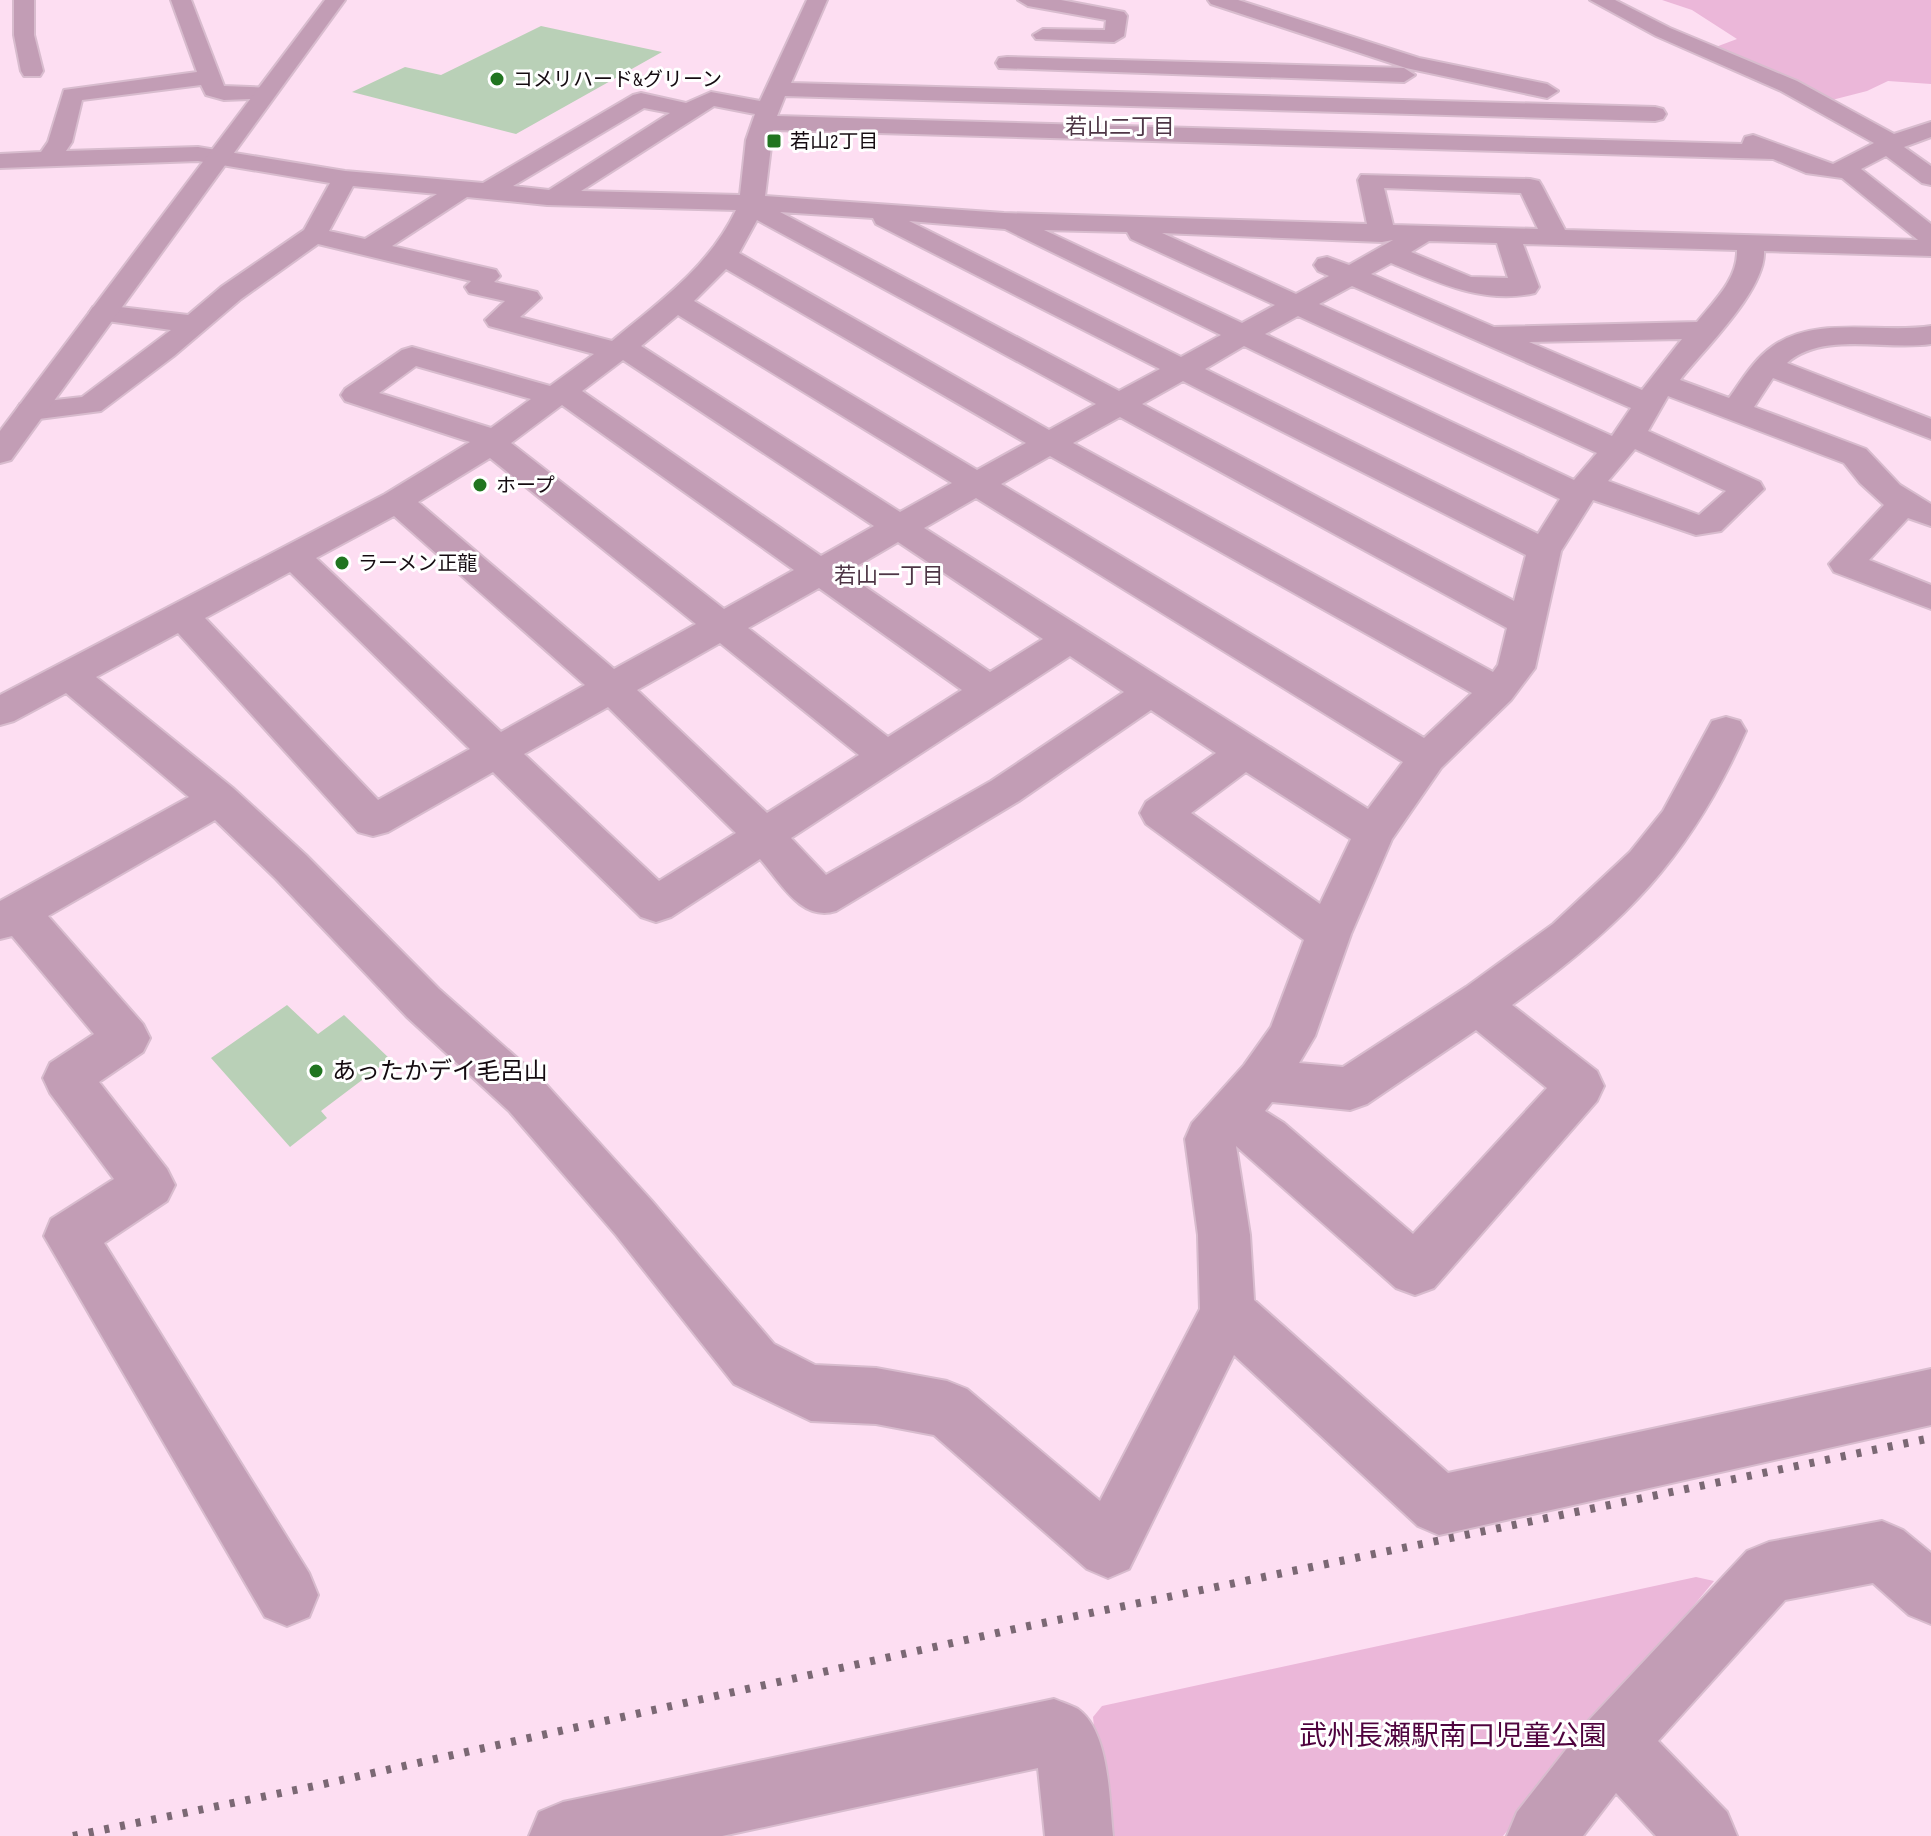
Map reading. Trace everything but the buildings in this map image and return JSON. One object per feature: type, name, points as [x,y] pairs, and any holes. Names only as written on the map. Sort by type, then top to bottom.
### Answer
[{"type":"street","points":[[24,0],[24,35],[32,71]]},
{"type":"street","points":[[181,0],[214,90],[264,93]]},
{"type":"street","points":[[0,453],[335,0]]},
{"type":"street","points":[[0,712],[71,677],[397,501],[493,442],[620,349],[677,302],[724,256],[752,202],[758,140],[817,0]]},
{"type":"street","points":[[1218,0],[1416,69],[1680,120]]},
{"type":"street","points":[[1600,0],[1663,32],[1789,86],[1896,143],[1931,178]]},
{"type":"street","points":[[994,129],[1016,35],[1114,36],[1117,16],[1018,4]]},
{"type":"street","points":[[1007,63],[1416,69]]},
{"type":"street","points":[[1416,69],[1442,143]]},
{"type":"street","points":[[49,159],[60,142],[72,95],[209,77]]},
{"type":"street","points":[[770,107],[1003,95],[1655,114]]},
{"type":"street","points":[[554,197],[711,99],[994,129],[1779,152]]},
{"type":"street","points":[[370,248],[641,100],[689,111]]},
{"type":"street","points":[[1705,126],[1815,168],[1836,172],[1931,129]]},
{"type":"street","points":[[1896,143],[1931,143]]},
{"type":"street","points":[[0,161],[187,154],[345,178],[473,191],[554,197],[752,202],[1004,221],[1250,229],[1385,243],[1422,235],[1931,248]]},
{"type":"street","points":[[1846,169],[1931,237]]},
{"type":"street","points":[[31,411],[90,405],[164,350],[231,293],[314,235],[345,178]]},
{"type":"street","points":[[1508,237],[1525,287],[1467,285],[1385,243],[1370,180],[1530,186],[1556,238]]},
{"type":"street","points":[[752,202],[763,213],[1525,622]]},
{"type":"street","points":[[867,209],[1544,551]]},
{"type":"street","points":[[1004,221],[1243,335],[1583,490],[1696,525],[1709,524],[1748,489],[1623,442],[1297,304],[1120,224]]},
{"type":"street","points":[[1250,229],[1253,234],[1482,334],[1655,393],[1735,412],[1855,456],[1870,477],[1917,511],[1846,564],[1931,598]]},
{"type":"street","points":[[314,235],[483,281],[527,298],[499,320],[620,349],[1374,833]]},
{"type":"street","points":[[182,615],[373,821],[1243,335],[1348,274],[1385,243]]},
{"type":"street","points":[[71,677],[219,799],[291,867],[423,1003],[526,1096],[634,1218],[754,1364],[811,1393],[876,1396],[947,1409],[1108,1548],[1227,1312],[1224,1235],[1210,1139],[1291,1036],[1329,934],[1374,833],[1427,758],[1498,691],[1516,668],[1544,551],[1583,490],[1623,442],[1655,393],[1703,330],[1733,296],[1751,265],[1750,243]]},
{"type":"street","points":[[724,256],[1049,443],[1498,691]]},
{"type":"street","points":[[677,302],[1427,758]]},
{"type":"street","points":[[103,313],[193,324]]},
{"type":"street","points":[[1482,334],[1703,330]]},
{"type":"street","points":[[1735,412],[1768,366],[1789,347],[1813,339],[1931,335]]},
{"type":"street","points":[[1853,338],[1918,364]]},
{"type":"street","points":[[83,340],[164,350]]},
{"type":"street","points":[[886,756],[493,442],[356,395],[412,356],[560,394],[989,690]]},
{"type":"street","points":[[1768,366],[1928,426]]},
{"type":"street","points":[[1855,456],[1928,426]]},
{"type":"street","points":[[397,501],[611,686],[764,833],[821,899],[1005,791],[1151,692]]},
{"type":"street","points":[[294,556],[656,905],[1071,638]]},
{"type":"street","points":[[1245,1097],[1350,1089],[1558,947],[1615,894],[1677,823],[1705,776],[1726,731]]},
{"type":"street","points":[[1245,753],[1161,813],[1329,934]]},
{"type":"street","points":[[219,799],[9,917],[126,1038],[67,1078],[149,1185],[70,1236],[287,1595]]},
{"type":"street","points":[[1245,1097],[1266,1139],[1415,1270],[1580,1086],[1476,1003]]},
{"type":"street","points":[[1227,1312],[1439,1505],[1931,1397]]},
{"type":"street","points":[[1541,1836],[1613,1742],[1769,1573],[1882,1551],[1931,1593]]},
{"type":"street","points":[[563,1836],[1054,1732],[1069,1747],[1079,1836]]},
{"type":"street","points":[[1613,1742],[1703,1836]]},
{"type":"green space","points":[[1662,0],[1931,0],[1931,84],[1888,81],[1867,91],[1828,101],[1713,48],[1737,39],[1692,10]]},
{"type":"green space","name":"武州長瀬駅南口児童公園","points":[[1696,1577],[1714,1581],[1503,1836],[1105,1836],[1093,1717],[1102,1706]]},
{"type":"railway","points":[[73,1836],[315,1786],[1019,1628],[1931,1438]]},
{"type":"place","name":"コメリハード&グリーン","points":[[497,79]]},
{"type":"place","name":"若山2丁目","points":[[774,141]]},
{"type":"place","name":"ホープ","points":[[480,485]]},
{"type":"place","name":"ラーメン正龍","points":[[342,563]]},
{"type":"place","name":"あったかデイ毛呂山","points":[[316,1071]]},
{"type":"district","name":"若山二丁目","points":[[1120,126]]},
{"type":"district","name":"若山一丁目","points":[[889,575]]}]
